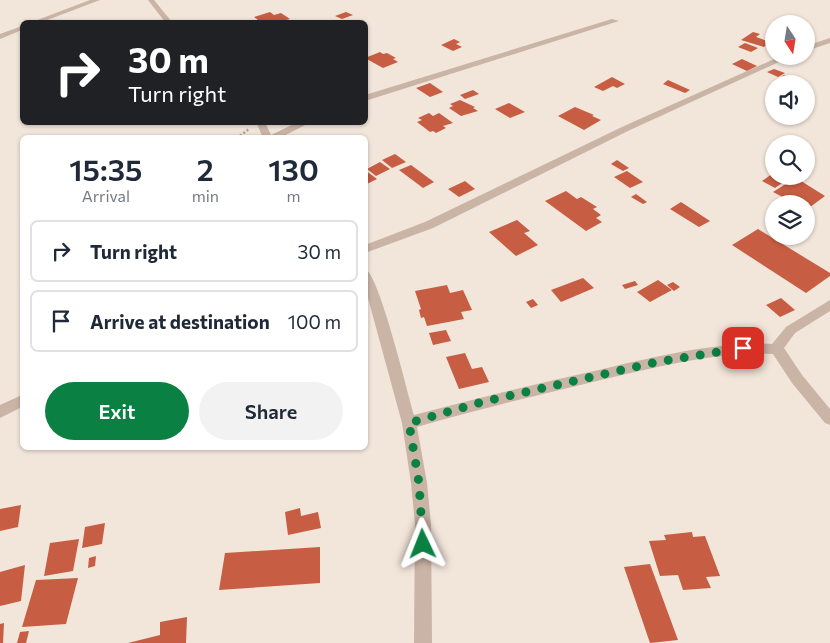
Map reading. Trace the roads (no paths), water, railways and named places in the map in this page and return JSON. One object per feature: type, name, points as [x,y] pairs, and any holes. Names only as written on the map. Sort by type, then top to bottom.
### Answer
[{"type":"street","points":[[42,20],[97,0]]},
{"type":"street","points":[[151,0],[167,20]]},
{"type":"street","points":[[368,97],[615,21]]},
{"type":"street","points":[[0,36],[20,29]]},
{"type":"street","points":[[815,46],[830,40]]},
{"type":"street","points":[[368,248],[429,225],[627,128],[768,65]]},
{"type":"street","points":[[276,135],[301,125]]},
{"type":"street","points":[[368,281],[378,307],[409,423],[419,483],[422,524],[423,643]]},
{"type":"street","points":[[776,349],[780,339],[788,332],[830,305]]},
{"type":"street","points":[[409,423],[482,402],[657,362],[743,348],[776,349]]},
{"type":"street","points":[[776,349],[796,379],[830,419]]},
{"type":"street","points":[[0,412],[20,402]]}]
